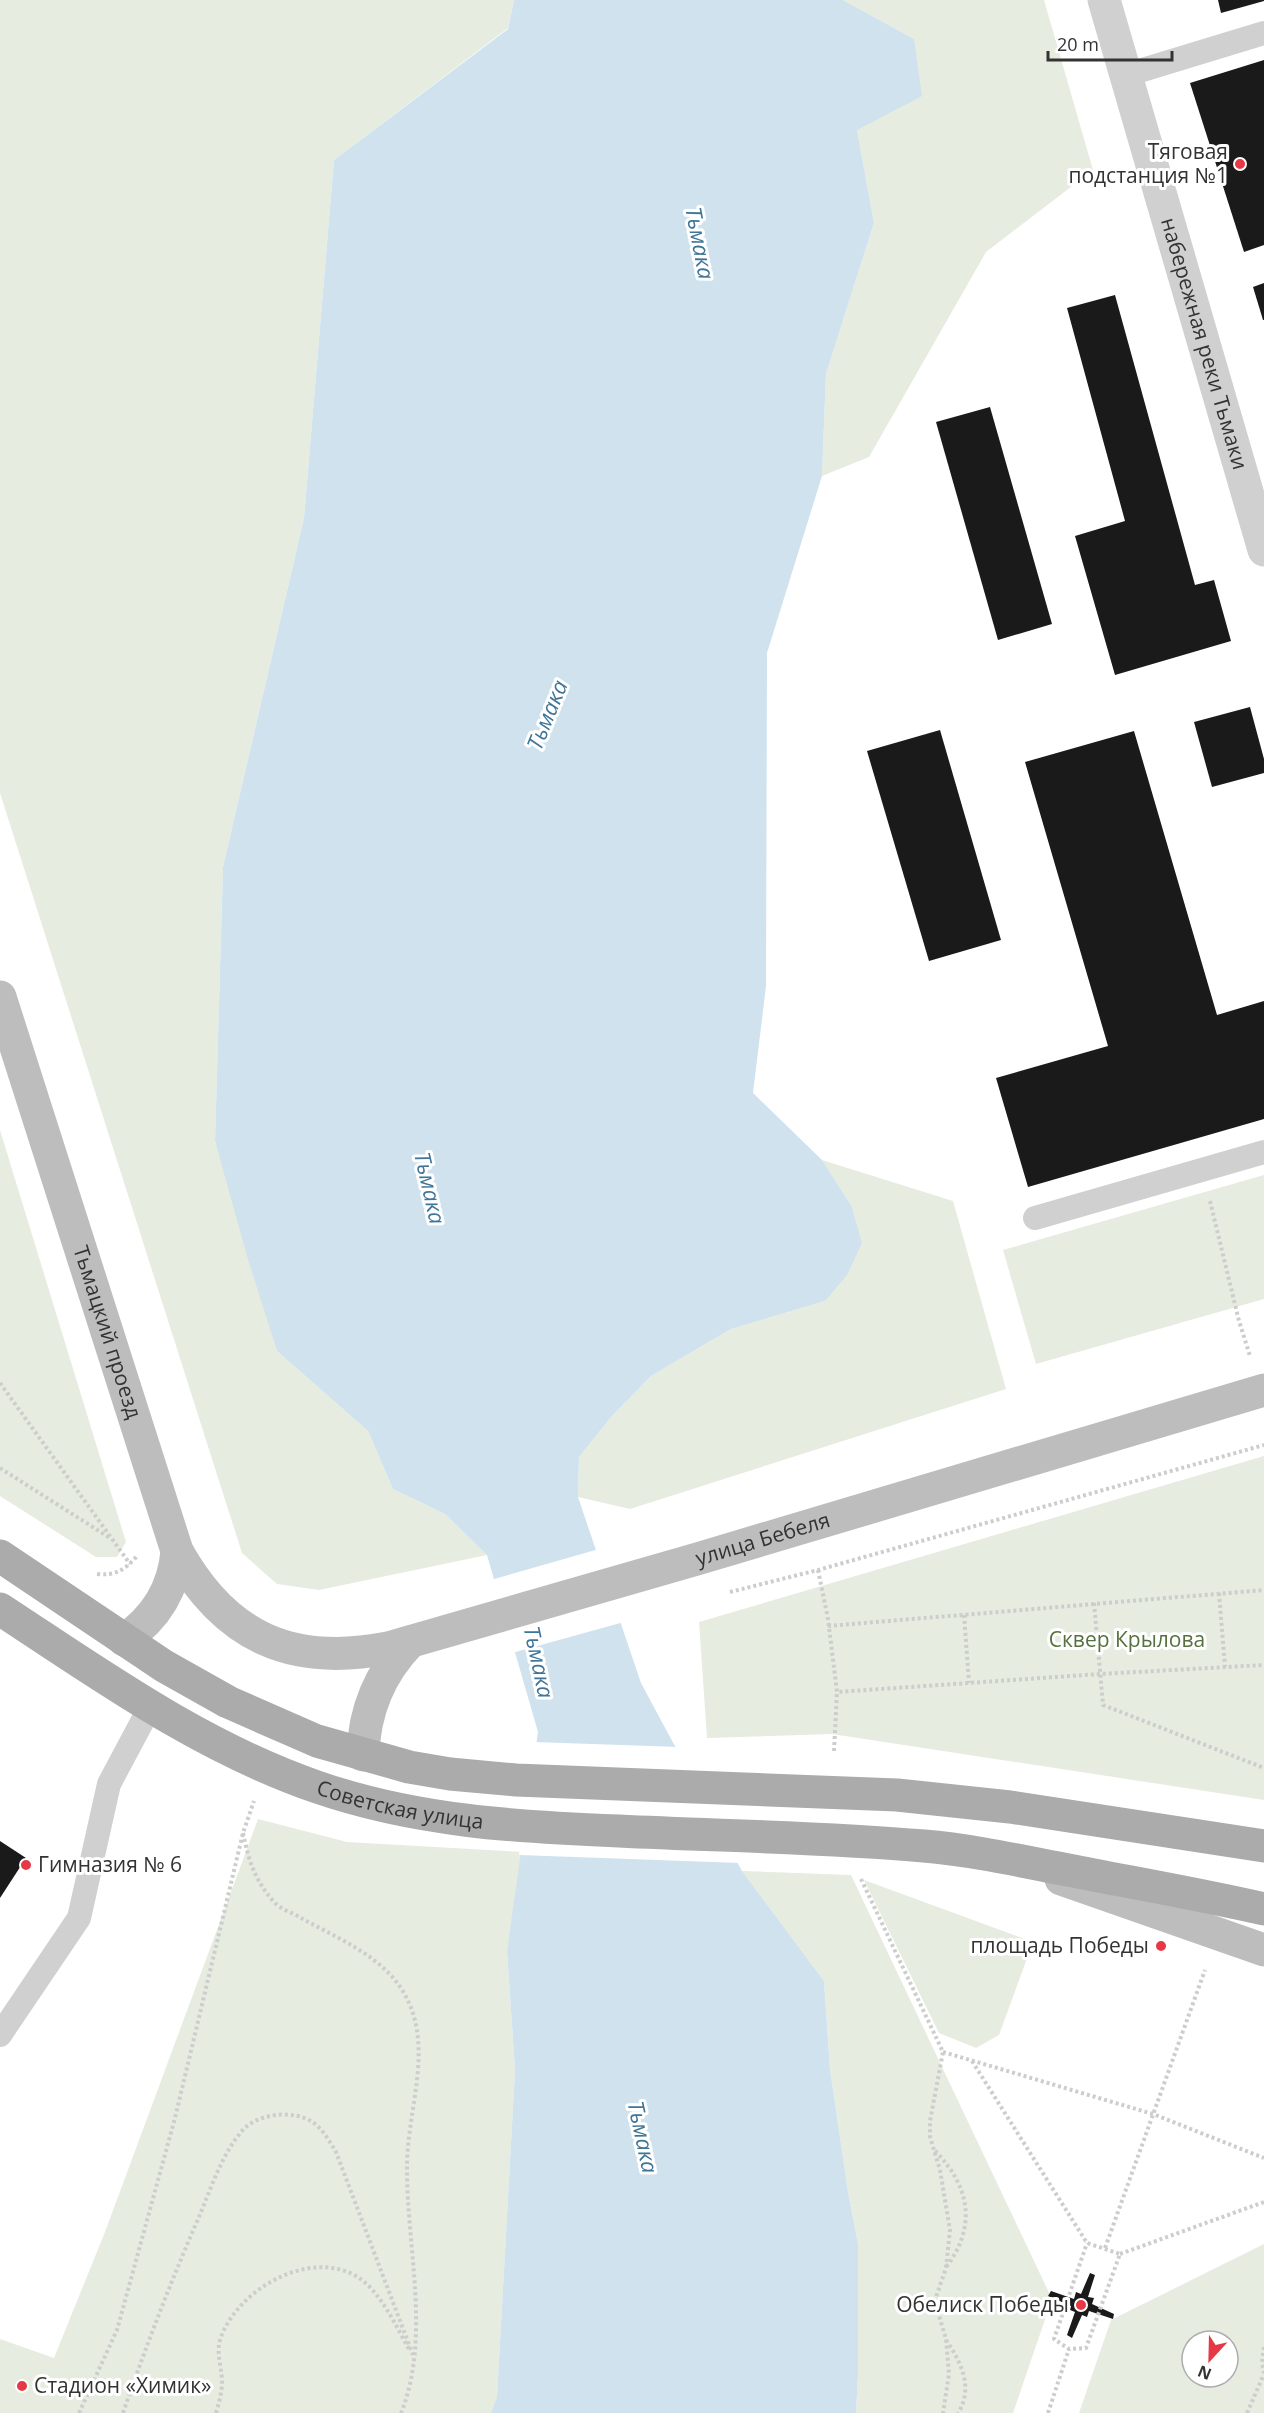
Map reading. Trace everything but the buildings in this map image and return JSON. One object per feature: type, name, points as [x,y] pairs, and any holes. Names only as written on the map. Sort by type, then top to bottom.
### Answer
[{"type":"main road","name":"Советская улица","points":[[0,1556],[124,1640],[185,1679],[228,1702],[294,1732],[363,1755],[409,1767],[450,1774],[516,1780],[897,1795],[1010,1808],[1264,1846]]},
{"type":"main road","name":"Советская улица","points":[[0,1609],[186,1729],[261,1766],[320,1788],[401,1810],[451,1820],[526,1827],[927,1846],[999,1857]]},
{"type":"main road","points":[[999,1857],[1264,1909]]},
{"type":"street","name":"набережная реки Тьмаки","points":[[1104,0],[1256,492],[1264,550]]},
{"type":"street","name":"Тьмацкий проезд","points":[[0,997],[177,1551],[209,1598],[227,1614],[261,1637]]},
{"type":"street","name":"улица Бебеля","points":[[261,1637],[296,1650],[333,1655],[363,1653],[410,1642],[1262,1391]]},
{"type":"street","points":[[124,1640],[147,1621],[165,1598],[177,1551]]},
{"type":"street","points":[[363,1755],[366,1723],[376,1692],[392,1663],[410,1642]]},
{"type":"street","points":[[999,1857],[1264,1950]]},
{"type":"lane","points":[[1126,75],[1264,33]]},
{"type":"lane","points":[[1035,1218],[1264,1152]]},
{"type":"lane","points":[[0,2035],[79,1918],[109,1784],[150,1707]]},
{"type":"path","points":[[1202,1170],[1239,1321],[1262,1391]]},
{"type":"path","points":[[0,1383],[130,1564]]},
{"type":"path","points":[[719,1595],[818,1570],[1264,1445]]},
{"type":"path","points":[[0,1468],[113,1540]]},
{"type":"path","points":[[818,1570],[837,1692],[834,1751]]},
{"type":"path","points":[[828,1626],[1264,1590]]},
{"type":"path","points":[[1219,1593],[1225,1667]]},
{"type":"path","points":[[1094,1603],[1103,1706],[1264,1768]]},
{"type":"path","points":[[964,1615],[969,1683]]},
{"type":"path","points":[[837,1692],[1264,1665]]},
{"type":"path","points":[[79,2413],[117,2330],[175,2118],[243,1833],[254,1801]]},
{"type":"path","points":[[243,1833],[250,1866],[275,1903],[379,1964],[405,1995],[418,2028],[418,2058],[406,2168],[416,2323],[414,2357],[407,2398],[401,2413]]},
{"type":"path","points":[[860,1878],[943,2052],[930,2121],[930,2137],[940,2170],[950,2230],[946,2268]]},
{"type":"path","points":[[1104,2248],[1208,1964]]},
{"type":"path","points":[[943,2052],[1153,2114],[1264,2158]]},
{"type":"path","points":[[972,2061],[1088,2243],[1120,2254],[1264,2202]]},
{"type":"path","points":[[123,2413],[168,2289],[217,2176],[243,2130],[259,2118],[276,2115],[293,2116],[313,2122],[326,2136],[336,2152],[414,2357]]},
{"type":"path","points":[[934,2151],[950,2166],[961,2189],[966,2216],[964,2236],[959,2251],[946,2268],[938,2287],[936,2306],[946,2339],[949,2374],[943,2413]]},
{"type":"path","points":[[1088,2243],[1054,2338],[1070,2349],[1086,2348],[1120,2254]]},
{"type":"path","points":[[216,2413],[222,2380],[218,2350],[222,2335],[251,2296],[273,2281],[296,2271],[315,2266],[339,2269],[357,2276],[376,2293],[414,2357]]},
{"type":"path","points":[[946,2339],[961,2364],[964,2377],[964,2399],[957,2413]]},
{"type":"path","points":[[1247,2413],[1264,2374],[1262,2362],[1264,2347]]},
{"type":"path","points":[[1048,2413],[1070,2349]]},
{"type":"green space","points":[[0,0],[514,0],[508,28],[334,160],[304,518],[223,867],[215,1141],[277,1351],[368,1431],[393,1489],[445,1514],[487,1555],[319,1590],[277,1584],[242,1553],[0,793]]},
{"type":"green space","points":[[843,0],[1044,0],[1093,170],[986,252],[869,457],[822,476],[826,374],[874,223],[857,130],[914,39]]},
{"type":"green space","points":[[0,1130],[126,1542],[117,1557],[96,1557],[0,1496]]},
{"type":"green space","points":[[822,1160],[953,1201],[1006,1389],[630,1509],[578,1497],[579,1457],[612,1416],[651,1376],[731,1329],[825,1301],[851,1205]]},
{"type":"green space","points":[[1264,1175],[1264,1299],[1036,1364],[1003,1250]]},
{"type":"green space","name":"Сквер Крылова","points":[[1264,1456],[1264,1800],[832,1734],[707,1738],[699,1622]]},
{"type":"green space","points":[[258,1819],[347,1842],[523,1852],[507,1951],[515,2070],[497,2398],[491,2413],[0,2413],[0,2339],[54,2358],[105,2232]]},
{"type":"green space","points":[[742,1871],[851,1875],[1052,2299],[1013,2413],[856,2413],[858,2244],[830,2069],[824,1981]]},
{"type":"green space","points":[[864,1880],[1033,1942],[999,2035],[976,2048],[939,2033]]},
{"type":"green space","points":[[1264,2244],[1264,2413],[1079,2413],[1111,2320]]},
{"type":"water","name":"Тьмака","points":[[514,0],[843,0],[914,39],[922,96],[857,130],[874,223],[826,374],[822,476],[767,653],[766,986],[753,1093],[822,1160],[851,1205],[862,1243],[847,1275],[825,1301],[731,1329],[651,1376],[612,1416],[579,1457],[578,1497],[641,1683],[742,1871],[824,1981],[830,2069],[858,2244],[856,2413],[491,2413],[497,2397],[515,2070],[507,1951],[538,1732],[487,1555],[445,1514],[393,1489],[368,1431],[277,1351],[247,1256],[215,1141],[223,867],[304,518],[334,160],[508,29]]},
{"type":"pier","points":[[599,1549],[624,1622],[512,1653],[491,1580]]},
{"type":"pier","points":[[534,1742],[679,1747],[740,1863],[519,1855]]},
{"type":"place","name":"Тяговая подстанция №1","points":[[1240,164]]},
{"type":"place","name":"Гимназия № 6","points":[[26,1865]]},
{"type":"place","name":"площадь Победы","points":[[1161,1946]]},
{"type":"place","name":"Обелиск Победы","points":[[1081,2305]]},
{"type":"place","name":"Стадион «Химик»","points":[[22,2386]]}]
